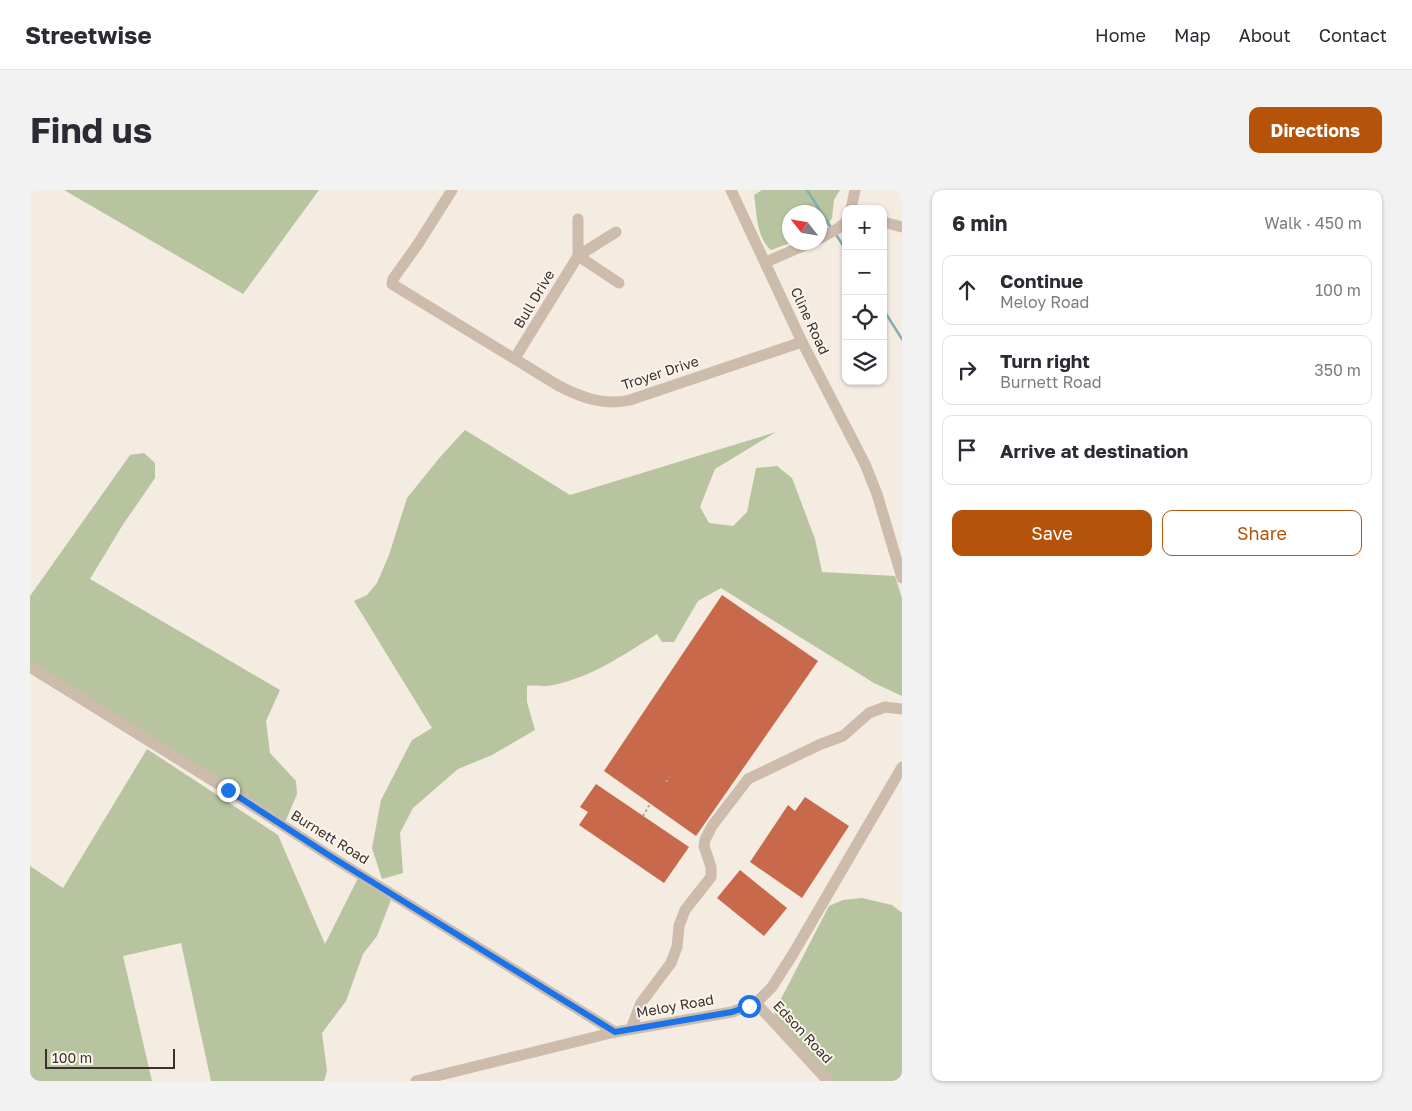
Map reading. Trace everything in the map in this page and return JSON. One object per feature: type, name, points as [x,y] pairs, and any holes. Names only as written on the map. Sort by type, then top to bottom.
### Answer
[{"type":"street","name":"Troyer Drive","points":[[452,190],[393,279],[392,284],[577,395],[600,402],[620,402],[802,342]]},
{"type":"street","name":"Cline Road","points":[[731,190],[802,342],[865,464],[877,494],[902,578]]},
{"type":"street","points":[[852,205],[855,190]]},
{"type":"street","points":[[578,218],[578,256]]},
{"type":"street","points":[[887,223],[902,227]]},
{"type":"street","points":[[827,235],[838,228]]},
{"type":"street","points":[[578,256],[616,232]]},
{"type":"street","points":[[766,262],[794,250]]},
{"type":"street","points":[[578,256],[619,283]]},
{"type":"street","name":"Bull Drive","points":[[515,358],[578,256]]},
{"type":"street","name":"Burnett Road","points":[[30,667],[330,856],[615,1032]]},
{"type":"street","points":[[631,1029],[641,1003],[671,963],[677,947],[678,932],[685,910],[711,877],[711,867],[704,846],[705,840],[712,826],[748,779],[759,772],[843,736],[869,713],[886,707],[902,708]]},
{"type":"street","name":"Meloy Road","points":[[416,1081],[615,1032],[732,1012],[756,1003],[772,986],[793,954],[902,767]]},
{"type":"street","name":"Edson Road","points":[[756,1003],[828,1081]]},
{"type":"path","points":[[666,782],[668,777]]},
{"type":"path","points":[[643,816],[650,804]]},
{"type":"green space","points":[[64,190],[319,190],[243,294]]},
{"type":"green space","points":[[762,190],[840,190],[834,200],[832,218],[827,226],[827,205],[782,205],[782,246],[771,250],[766,245],[760,232],[754,195]]},
{"type":"green space","points":[[465,430],[570,495],[776,432],[715,469],[700,507],[709,523],[733,526],[747,512],[756,468],[777,466],[792,478],[815,539],[822,572],[895,576],[902,598],[902,696],[874,683],[721,588],[698,601],[674,642],[662,642],[657,634],[605,666],[577,678],[547,686],[527,686],[527,702],[535,730],[492,755],[458,769],[413,808],[400,833],[403,873],[382,879],[372,848],[381,800],[412,740],[432,728],[354,601],[367,595],[377,583],[389,555],[407,498]]},
{"type":"green space","points":[[144,453],[155,463],[155,478],[122,526],[90,579],[280,690],[266,721],[270,753],[296,781],[297,794],[286,820],[279,823],[30,667],[30,596],[130,455]]},
{"type":"green space","points":[[147,749],[278,835],[325,944],[359,876],[391,900],[377,936],[363,954],[346,1001],[322,1033],[327,1071],[324,1081],[211,1081],[181,943],[123,956],[152,1081],[30,1081],[30,866],[63,888]]},
{"type":"green space","points":[[862,898],[892,905],[902,913],[902,1081],[832,1081],[776,1020],[773,1007],[782,997],[829,906],[843,900]]},
{"type":"building","points":[[722,595],[818,661],[696,836],[604,771]]},
{"type":"building","points":[[596,784],[689,847],[664,883],[579,825],[588,812],[580,807]]},
{"type":"building","points":[[805,797],[849,826],[802,898],[750,862],[788,805],[795,811]]},
{"type":"building","points":[[740,870],[787,908],[764,936],[717,898]]},
{"type":"waterway","points":[[807,190],[832,229]]},
{"type":"waterway","points":[[835,233],[842,244]]},
{"type":"waterway","points":[[887,315],[902,339]]},
{"type":"route","points":[[228,790],[330,856],[615,1032],[732,1012],[749,1006]]}]
